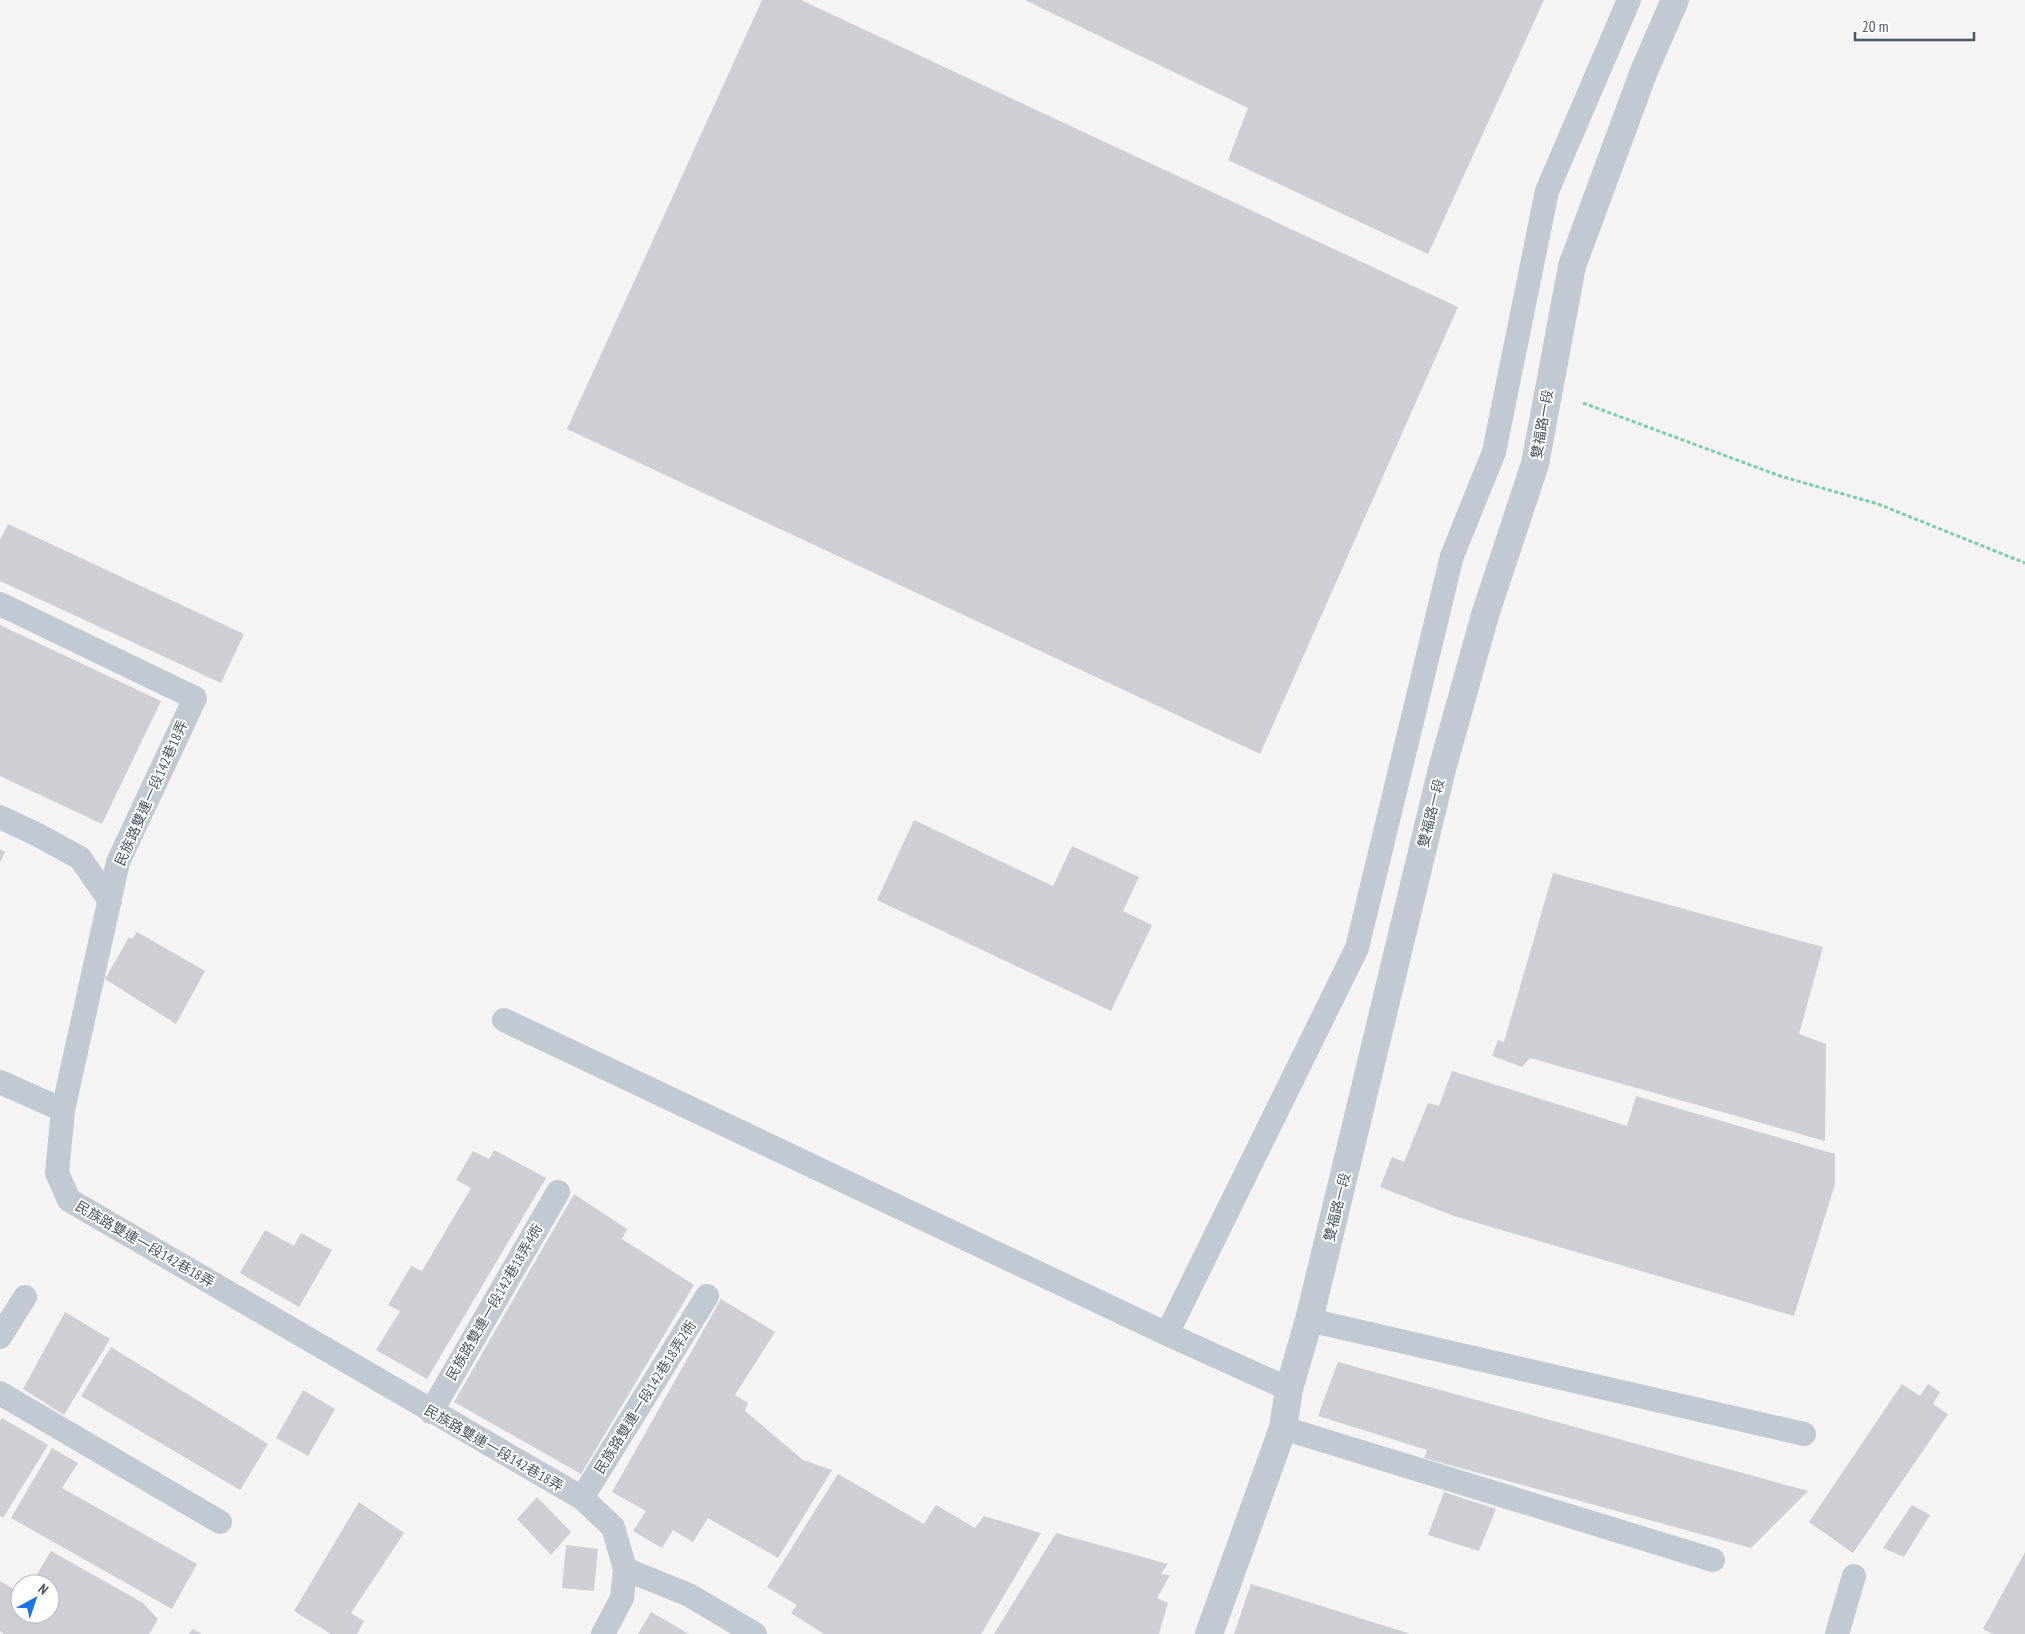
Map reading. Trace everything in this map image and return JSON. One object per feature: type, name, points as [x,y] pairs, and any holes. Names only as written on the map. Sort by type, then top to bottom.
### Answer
[{"type":"street","name":"雙福路一段","points":[[1209,1634],[1283,1428],[1289,1389],[1309,1320],[1442,769],[1485,615],[1535,464],[1572,266],[1644,70],[1675,0]]},
{"type":"lane","points":[[1167,1334],[1357,948],[1452,556],[1494,452],[1547,191],[1629,0]]},
{"type":"lane","name":"民族路雙連一段142巷18弄","points":[[0,604],[194,698],[118,862],[63,1110],[57,1173],[69,1200],[582,1498],[613,1528],[625,1569],[622,1598],[603,1634]]},
{"type":"lane","points":[[0,817],[38,834],[80,858],[110,901]]},
{"type":"lane","points":[[504,1020],[1167,1334],[1289,1389]]},
{"type":"lane","points":[[0,1082],[63,1110]]},
{"type":"lane","name":"民族路雙連一段142巷18弄4衖","points":[[431,1412],[558,1192]]},
{"type":"lane","name":"民族路雙連一段142巷18弄2衖","points":[[582,1498],[707,1296]]},
{"type":"lane","points":[[0,1337],[25,1297]]},
{"type":"lane","points":[[1309,1320],[1804,1434]]},
{"type":"lane","points":[[0,1392],[220,1522]]},
{"type":"lane","points":[[1283,1428],[1713,1560]]},
{"type":"lane","points":[[625,1569],[689,1595],[755,1634]]},
{"type":"lane","points":[[1837,1634],[1854,1576]]},
{"type":"path","points":[[1549,390],[1780,476],[1878,504],[2025,563]]},
{"type":"building","points":[[762,0],[801,0],[1458,307],[1260,754],[567,429]]},
{"type":"building","points":[[1025,0],[1544,0],[1428,254],[1228,160],[1248,108]]},
{"type":"building","points":[[8,524],[244,634],[221,683],[0,581],[0,540]]},
{"type":"building","points":[[0,625],[161,701],[102,824],[0,776]]},
{"type":"building","points":[[914,820],[1053,886],[1072,846],[1139,877],[1123,911],[1152,925],[1111,1011],[877,900]]},
{"type":"building","points":[[0,849],[5,852],[0,862]]},
{"type":"building","points":[[1553,873],[1823,947],[1799,1034],[1826,1044],[1825,1141],[1530,1058],[1522,1067],[1492,1056],[1498,1040],[1504,1042]]},
{"type":"building","points":[[137,932],[205,971],[176,1024],[105,979],[129,937],[132,939]]},
{"type":"building","points":[[1452,1071],[1627,1126],[1636,1096],[1835,1154],[1835,1184],[1794,1316],[1454,1216],[1380,1187],[1392,1157],[1404,1162],[1428,1103],[1439,1106]]},
{"type":"building","points":[[494,1150],[546,1178],[427,1379],[376,1350],[400,1311],[388,1305],[411,1266],[422,1271],[471,1188],[456,1180],[473,1151],[489,1159]]},
{"type":"building","points":[[574,1194],[627,1229],[622,1239],[694,1285],[581,1474],[454,1402]]},
{"type":"building","points":[[265,1230],[294,1246],[301,1233],[332,1250],[299,1307],[240,1273]]},
{"type":"building","points":[[721,1299],[775,1332],[735,1395],[748,1403],[745,1411],[803,1460],[832,1470],[778,1558],[708,1518],[693,1542],[673,1530],[662,1548],[633,1531],[646,1511],[612,1492]]},
{"type":"building","points":[[65,1312],[110,1339],[64,1415],[23,1389]]},
{"type":"building","points":[[111,1347],[268,1444],[240,1490],[81,1396]]},
{"type":"building","points":[[1338,1362],[1808,1491],[1751,1548],[1424,1458],[1427,1450],[1318,1416]]},
{"type":"building","points":[[1902,1384],[1920,1396],[1928,1384],[1940,1392],[1933,1404],[1948,1414],[1853,1553],[1809,1522]]},
{"type":"building","points":[[303,1390],[335,1409],[308,1456],[276,1438]]},
{"type":"building","points":[[2,1418],[48,1445],[3,1518],[0,1516],[0,1422]]},
{"type":"building","points":[[52,1448],[78,1463],[62,1488],[197,1564],[172,1609],[11,1518]]},
{"type":"building","points":[[838,1474],[924,1524],[936,1505],[975,1528],[984,1516],[1041,1533],[981,1634],[824,1634],[791,1613],[797,1605],[767,1587]]},
{"type":"building","points":[[1444,1492],[1496,1509],[1479,1551],[1428,1535]]},
{"type":"building","points":[[537,1497],[571,1532],[551,1555],[517,1519]]},
{"type":"building","points":[[359,1502],[404,1533],[351,1613],[364,1621],[357,1634],[331,1634],[294,1611]]},
{"type":"building","points":[[1912,1505],[1930,1515],[1904,1557],[1883,1548]]},
{"type":"building","points":[[1056,1533],[1168,1564],[1161,1574],[1170,1575],[1157,1598],[1168,1603],[1159,1634],[994,1634]]},
{"type":"building","points":[[566,1545],[598,1549],[594,1591],[562,1588]]},
{"type":"building","points":[[51,1551],[143,1603],[158,1619],[149,1634],[4,1634],[0,1631],[0,1581],[10,1587],[10,1624],[60,1624],[60,1574],[37,1574]]},
{"type":"building","points":[[2025,1552],[2025,1634],[1993,1634],[1983,1629]]},
{"type":"building","points":[[1251,1584],[1411,1634],[1234,1634]]},
{"type":"building","points":[[651,1612],[689,1634],[638,1634]]},
{"type":"building","points":[[192,1629],[202,1634],[189,1634]]}]
